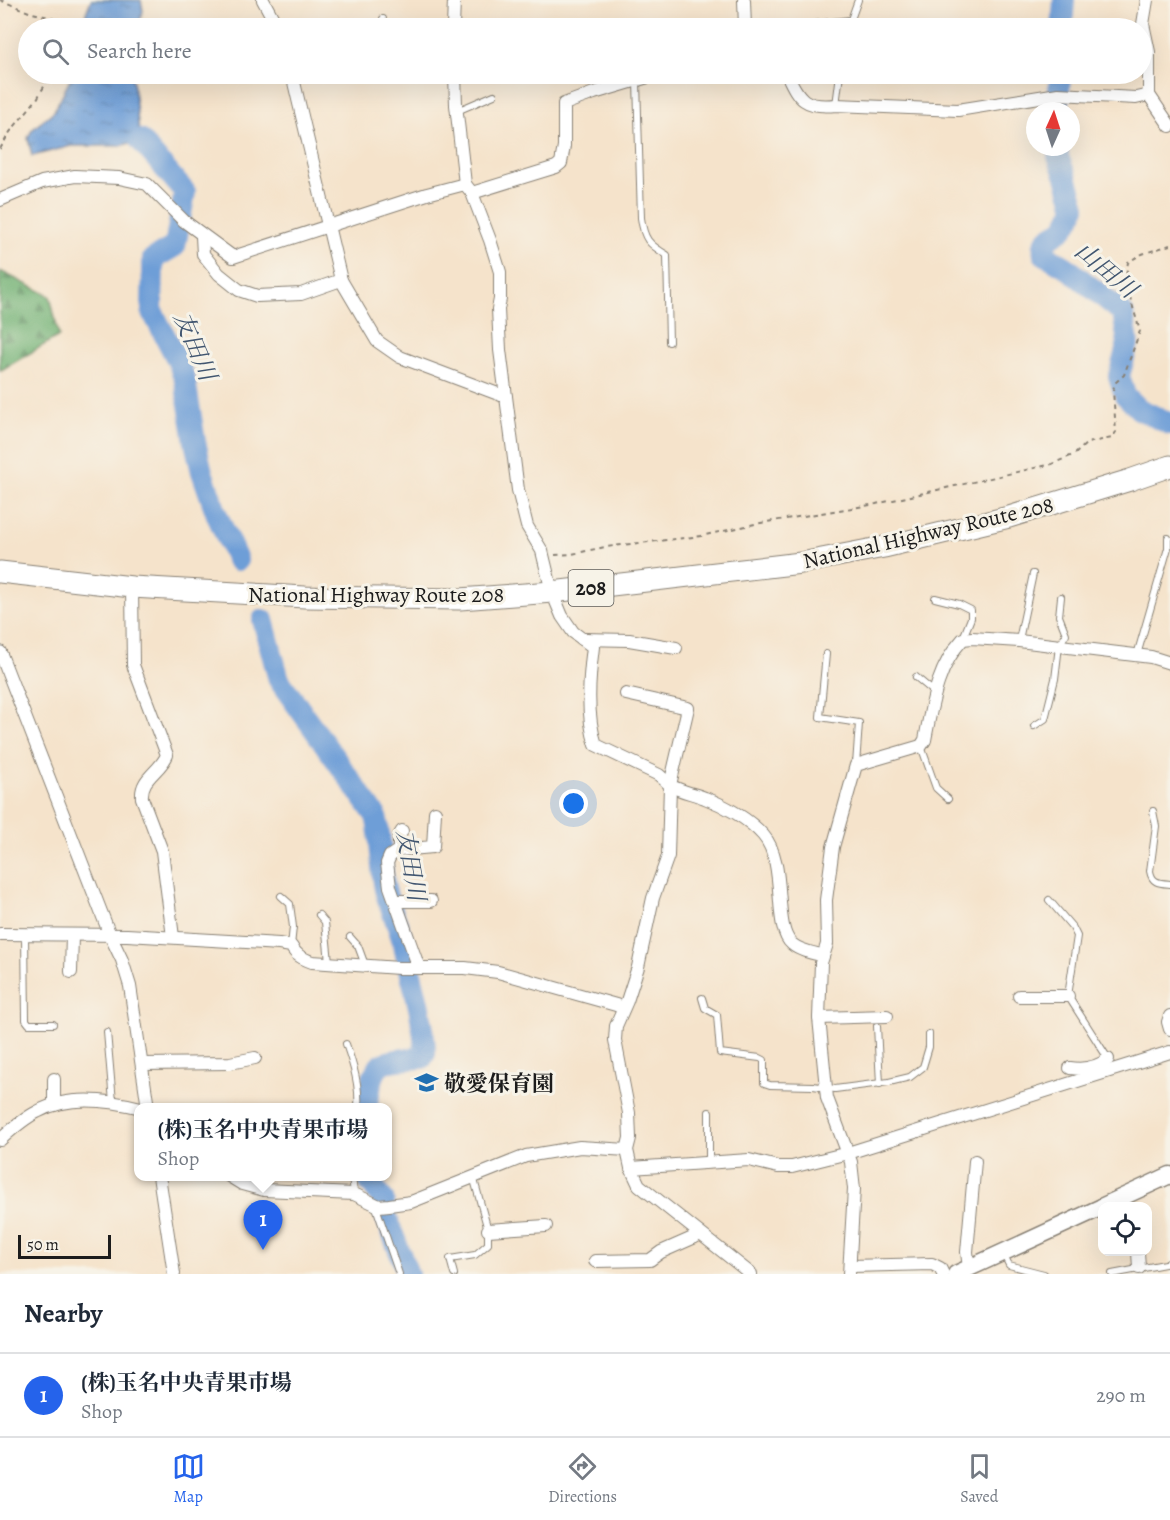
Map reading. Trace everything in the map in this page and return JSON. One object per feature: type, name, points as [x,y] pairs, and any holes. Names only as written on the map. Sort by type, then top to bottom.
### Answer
[{"type":"highway","name":"National Highway Route 208","points":[[0,572],[132,587],[305,597],[460,599],[552,592],[801,563],[884,547],[1009,517],[1170,466]]},
{"type":"street","points":[[263,0],[273,18]]},
{"type":"street","points":[[453,18],[454,0]]},
{"type":"street","points":[[744,0],[745,18]]},
{"type":"street","points":[[1144,18],[1147,0]]},
{"type":"street","points":[[294,84],[341,280],[377,341],[400,357],[506,397]]},
{"type":"street","points":[[456,84],[468,189],[490,240],[500,272],[498,319],[518,490],[526,526],[543,555],[552,592],[573,632],[593,647],[590,707],[596,745],[659,775],[679,790],[721,804],[756,828],[770,845],[777,864],[781,912],[787,937],[800,949],[822,955]]},
{"type":"street","points":[[0,200],[42,182],[75,176],[119,178],[147,184],[202,237],[233,257],[427,194],[468,189],[556,167],[561,163],[564,146],[564,104],[625,84]]},
{"type":"street","points":[[792,84],[797,94],[807,104],[820,106],[958,110],[1063,94],[1136,98],[1149,95]]},
{"type":"street","points":[[1149,84],[1149,95],[1169,122]]},
{"type":"street","points":[[202,237],[203,254],[219,274],[239,290],[257,296],[301,294],[341,280]]},
{"type":"street","points":[[132,587],[133,665],[167,755],[165,761],[144,783],[141,790],[162,850],[173,937]]},
{"type":"street","points":[[581,639],[629,640],[676,648]]},
{"type":"street","points":[[1098,1209],[957,1273],[932,1264],[849,1270],[854,1190],[848,1153],[827,1098],[819,1018],[822,955],[827,944],[826,900],[833,847],[856,765],[921,746],[925,740],[934,692],[947,662],[963,639],[1019,641],[1137,655],[1170,663]]},
{"type":"street","points":[[0,652],[110,935],[122,960],[130,986],[147,1103]]},
{"type":"street","points":[[626,694],[688,708],[670,785],[668,856],[653,898],[638,967],[616,1026],[615,1040],[629,1113],[630,1137],[627,1150],[639,1185],[751,1274]]},
{"type":"street","points":[[417,968],[390,887],[387,863],[390,856],[399,850],[433,847],[435,812]]},
{"type":"street","points":[[399,850],[399,836],[402,831]]},
{"type":"street","points":[[396,901],[431,901]]},
{"type":"street","points":[[0,934],[173,937],[291,946],[302,959],[312,962],[399,968],[465,968],[498,972],[622,1008]]},
{"type":"street","points":[[71,973],[72,935]]},
{"type":"street","points":[[1019,996],[1068,996]]},
{"type":"street","points":[[1170,1016],[1168,1022],[1170,1029]]},
{"type":"street","points":[[819,1018],[882,1021]]},
{"type":"street","points":[[632,1168],[748,1160],[778,1167],[792,1167],[848,1153],[1170,1052]]},
{"type":"street","points":[[142,1064],[230,1063],[255,1058]]},
{"type":"street","points":[[1070,1068],[1086,1069],[1102,1064],[1108,1059]]},
{"type":"street","points":[[54,1079],[54,1106]]},
{"type":"street","points":[[0,1140],[37,1112],[54,1106],[93,1101],[134,1106]]},
{"type":"street","points":[[237,1181],[264,1190],[354,1194],[381,1205],[411,1202],[473,1175],[526,1156],[567,1148],[627,1150]]},
{"type":"street","points":[[957,1273],[967,1252],[975,1161]]},
{"type":"street","points":[[1129,1201],[1170,1175]]},
{"type":"street","points":[[160,1181],[174,1274]]},
{"type":"street","points":[[488,1230],[546,1226]]},
{"type":"street","points":[[595,1261],[650,1260],[699,1233]]},
{"type":"street","points":[[1138,1256],[1138,1268]]},
{"type":"lane","points":[[852,18],[858,0]]},
{"type":"lane","points":[[637,84],[641,218],[644,235],[653,247],[667,255],[669,342]]},
{"type":"lane","points":[[836,105],[839,84]]},
{"type":"lane","points":[[457,111],[494,95]]},
{"type":"lane","points":[[1137,655],[1168,549],[1168,538]]},
{"type":"lane","points":[[1019,641],[1033,574]]},
{"type":"lane","points":[[1034,726],[1045,719],[1055,679],[1059,646],[1066,634],[1059,616],[1061,597]]},
{"type":"lane","points":[[935,598],[972,610],[963,639]]},
{"type":"lane","points":[[826,654],[820,717],[860,723],[856,765]]},
{"type":"lane","points":[[916,677],[934,692]]},
{"type":"lane","points":[[921,746],[936,788],[948,799]]},
{"type":"lane","points":[[1154,811],[1156,826],[1151,877],[1153,881],[1170,884]]},
{"type":"lane","points":[[281,896],[290,904],[293,927],[291,946]]},
{"type":"lane","points":[[1049,900],[1077,936],[1068,996],[1115,1071]]},
{"type":"lane","points":[[319,915],[326,922],[329,962]]},
{"type":"lane","points":[[24,934],[26,1020],[29,1024],[53,1024]]},
{"type":"lane","points":[[351,937],[358,946],[365,965]]},
{"type":"lane","points":[[702,998],[705,1008],[717,1015],[720,1053],[764,1060],[765,1083],[770,1085],[835,1089],[880,1084],[910,1077],[923,1067],[929,1047],[929,1034]]},
{"type":"lane","points":[[880,1084],[882,1021]]},
{"type":"lane","points":[[107,1032],[113,1103]]},
{"type":"lane","points":[[346,1044],[358,1089],[358,1103]]},
{"type":"lane","points":[[709,1112],[709,1162]]},
{"type":"lane","points":[[454,1274],[450,1258],[475,1255],[488,1244],[488,1230],[473,1175]]},
{"type":"lane","points":[[353,1181],[354,1194]]},
{"type":"lane","points":[[381,1205],[399,1274]]},
{"type":"lane","points":[[1002,1253],[1009,1265],[1044,1274]]},
{"type":"lane","points":[[1112,1274],[1170,1263]]},
{"type":"path","points":[[0,0],[29,12],[52,18]]},
{"type":"path","points":[[0,149],[45,84]]},
{"type":"path","points":[[543,555],[572,554],[626,544],[701,536],[755,524],[876,504],[1052,464],[1075,454],[1087,443],[1112,438],[1116,432],[1113,390],[1115,383],[1124,375],[1140,331],[1129,294],[1126,276],[1128,262],[1142,254],[1170,245]]},
{"type":"green space","points":[[0,271],[50,296],[59,336],[0,371]]},
{"type":"water","points":[[91,0],[141,0],[143,11],[141,18],[85,18]]},
{"type":"water","points":[[68,84],[133,84],[140,140],[120,146],[71,146],[32,156],[28,138],[32,130],[54,111]]},
{"type":"waterway","name":"山田川","points":[[1063,18],[1064,0]]},
{"type":"waterway","name":"山田川","points":[[1058,102],[1059,84]]},
{"type":"waterway","name":"友田川","points":[[140,140],[185,192],[175,246],[153,259],[152,311],[178,361],[185,380],[202,472],[217,515],[237,560]]},
{"type":"waterway","name":"山田川","points":[[1058,156],[1075,207],[1065,227],[1044,244],[1044,254],[1066,267],[1123,313],[1128,343],[1119,376],[1125,395],[1139,409],[1170,424]]},
{"type":"waterway","name":"友田川","points":[[263,620],[279,680],[376,816],[385,889],[403,942],[420,1014],[425,1053],[422,1058],[394,1060],[379,1067],[372,1081],[367,1103]]},
{"type":"waterway","name":"友田川","points":[[369,1181],[383,1199],[385,1214],[408,1274]]},
{"type":"place","name":"敬愛保育園","points":[[426,1083]]},
{"type":"place","name":"(株)玉名中央青果市場","points":[[263,1250]]}]
